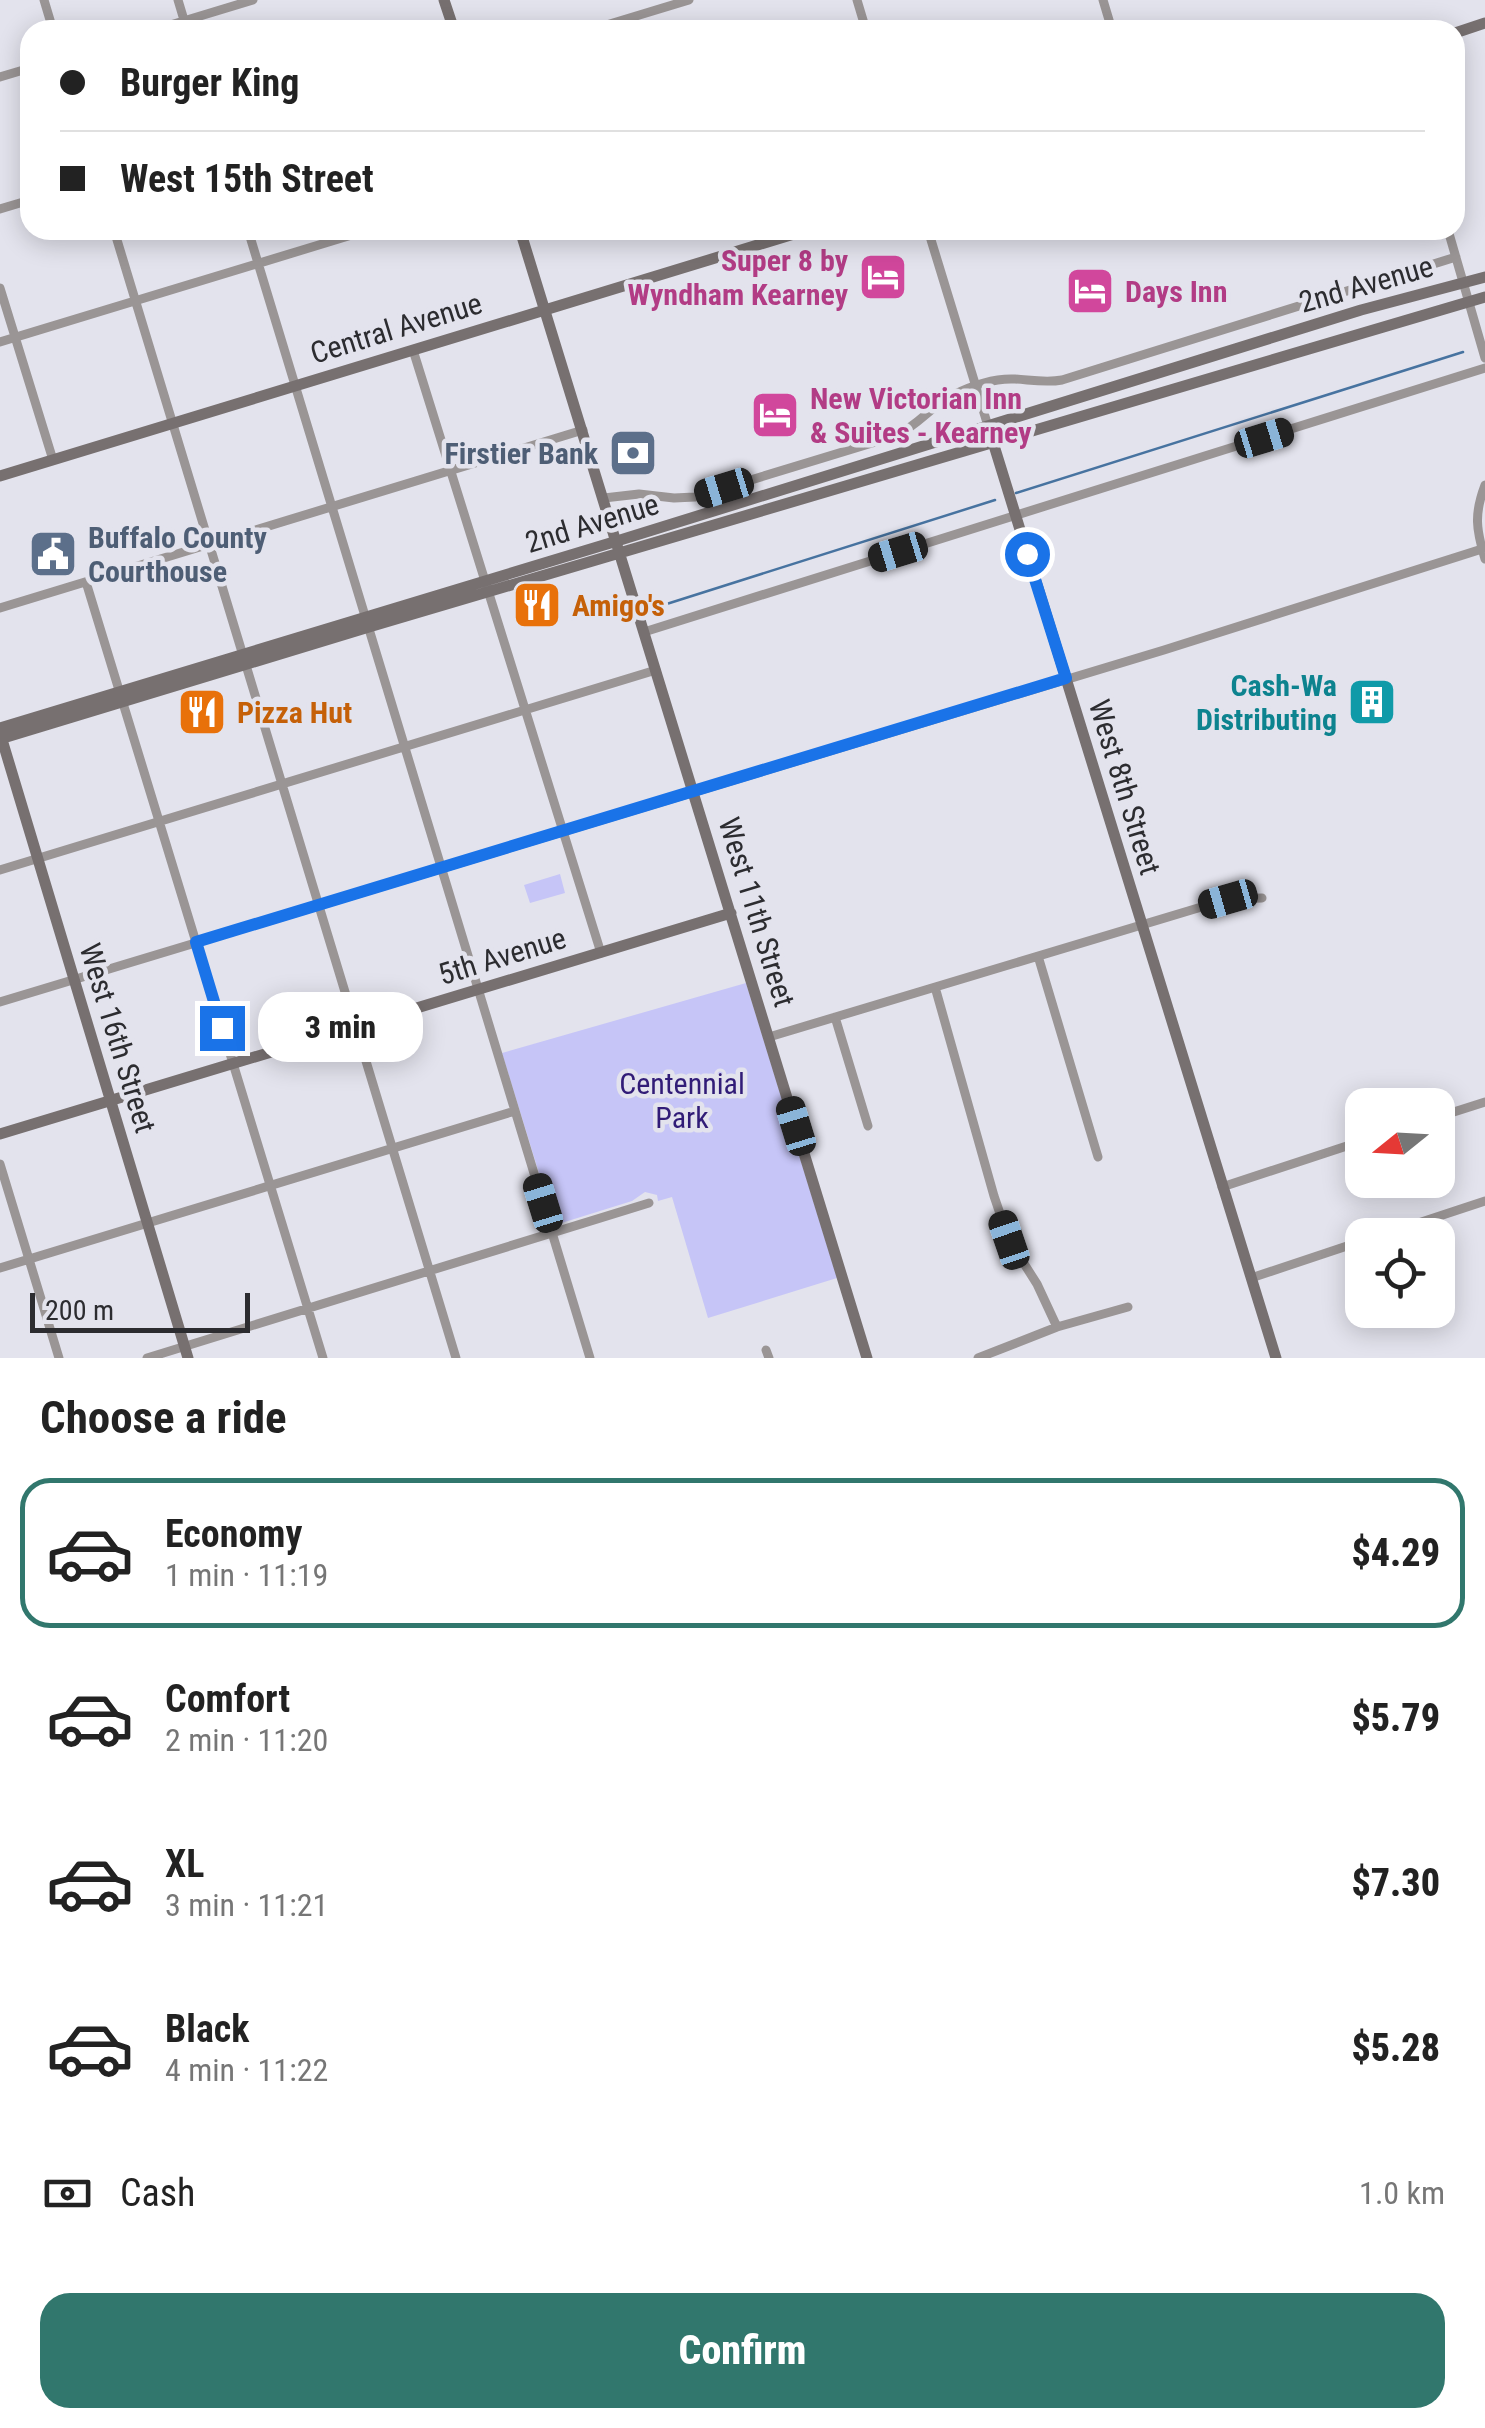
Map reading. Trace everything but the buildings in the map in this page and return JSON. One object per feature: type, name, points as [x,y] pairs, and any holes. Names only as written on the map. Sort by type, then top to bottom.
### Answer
[{"type":"main road","name":"West 11th Street","points":[[523,240],[867,1358]]},
{"type":"main road","name":"Central Avenue","points":[[0,476],[774,240]]},
{"type":"main road","name":"2nd Avenue","points":[[619,548],[988,426],[1361,310],[1485,277]]},
{"type":"main road","name":"2nd Avenue","points":[[0,735],[367,622],[1485,297]]},
{"type":"main road","name":"West 8th Street","points":[[988,426],[1276,1358]]},
{"type":"main road","name":"West 16th Street","points":[[0,735],[186,1352]]},
{"type":"main road","name":"5th Avenue","points":[[0,1134],[731,914]]},
{"type":"street","points":[[201,20],[253,0]]},
{"type":"street","points":[[623,20],[689,0]]},
{"type":"street","points":[[117,240],[456,1358]]},
{"type":"street","points":[[251,240],[589,1356],[577,1358]]},
{"type":"street","points":[[0,342],[336,240]]},
{"type":"street","name":"West 8th Street","points":[[931,240],[988,426]]},
{"type":"street","points":[[1451,240],[1485,358]]},
{"type":"street","points":[[604,498],[638,494],[695,497],[895,436],[920,422],[949,397],[976,386],[1012,378],[1062,380],[1456,257]]},
{"type":"street","points":[[0,288],[52,460]]},
{"type":"street","points":[[413,350],[600,953]]},
{"type":"street","points":[[644,632],[1485,368]]},
{"type":"street","points":[[0,608],[583,430]]},
{"type":"street","points":[[0,1002],[1484,554],[1476,521],[1485,485]]},
{"type":"street","points":[[86,582],[323,1358]]},
{"type":"street","points":[[0,870],[656,670]]},
{"type":"street","points":[[769,1037],[1228,899],[1262,898]]},
{"type":"street","points":[[1038,956],[1098,1157]]},
{"type":"street","points":[[935,988],[1009,1240],[1037,1284],[1057,1326]]},
{"type":"street","points":[[835,1017],[868,1126]]},
{"type":"street","points":[[1455,1112],[1485,1102]]},
{"type":"street","points":[[0,1268],[515,1111]]},
{"type":"street","points":[[1222,1186],[1345,1147]]},
{"type":"street","points":[[0,1164],[59,1358]]},
{"type":"street","points":[[1434,1218],[1485,1201]]},
{"type":"street","points":[[147,1358],[186,1352],[308,1307],[650,1203]]},
{"type":"street","points":[[1251,1278],[1345,1247]]},
{"type":"street","points":[[978,1358],[1057,1326],[1128,1306]]},
{"type":"green space","points":[[560,874],[565,893],[530,903],[524,885]]},
{"type":"green space","name":"Centennial Park","points":[[746,983],[837,1278],[708,1318],[672,1197],[658,1201],[657,1195],[645,1192],[632,1201],[555,1225],[502,1053]]},
{"type":"waterway","points":[[1016,493],[1463,352]]},
{"type":"waterway","points":[[654,608],[995,500]]},
{"type":"place","name":"Super 8 by Wyndham Kearney","points":[[883,277]]},
{"type":"place","name":"Days Inn","points":[[1090,291]]},
{"type":"place","name":"New Victorian Inn & Suites - Kearney","points":[[775,415]]},
{"type":"place","name":"Firstier Bank","points":[[633,453]]},
{"type":"place","name":"Buffalo County Courthouse","points":[[53,554]]},
{"type":"place","name":"Amigo's","points":[[537,605]]},
{"type":"place","name":"Cash-Wa Distributing","points":[[1372,702]]},
{"type":"place","name":"Pizza Hut","points":[[202,712]]},
{"type":"route","points":[[222,1028],[196,942],[1066,678],[1027,554]]}]
